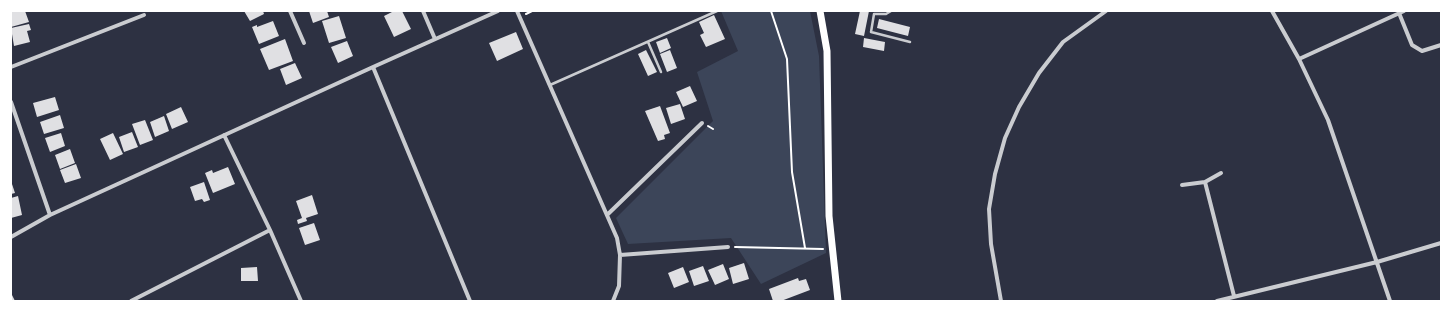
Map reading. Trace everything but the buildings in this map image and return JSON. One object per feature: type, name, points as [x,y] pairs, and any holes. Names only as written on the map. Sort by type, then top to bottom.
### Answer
[{"type":"main road","points":[[820,11],[827,51],[829,216],[838,301]]},
{"type":"street","points":[[290,11],[304,43]]},
{"type":"street","points":[[423,11],[435,39]]},
{"type":"street","points":[[11,237],[50,215],[498,11]]},
{"type":"street","points":[[517,11],[617,238],[620,255],[619,286],[613,301]]},
{"type":"street","points":[[1001,301],[991,244],[989,209],[995,174],[1005,138],[1019,108],[1039,73],[1063,42],[1106,11]]},
{"type":"street","points":[[1272,11],[1299,59],[1328,120],[1378,262],[1390,301]]},
{"type":"street","points":[[1299,59],[1404,11]]},
{"type":"street","points":[[1399,13],[1412,45],[1422,51],[1441,45]]},
{"type":"street","points":[[11,67],[144,15]]},
{"type":"street","points":[[373,67],[470,301]]},
{"type":"street","points":[[11,102],[50,215]]},
{"type":"street","points":[[607,215],[702,122]]},
{"type":"street","points":[[224,135],[270,230],[301,301]]},
{"type":"street","points":[[1182,185],[1205,182],[1221,173]]},
{"type":"street","points":[[1205,182],[1234,296]]},
{"type":"street","points":[[131,301],[270,230]]},
{"type":"street","points":[[1217,301],[1378,262],[1441,243]]},
{"type":"street","points":[[620,255],[728,247]]},
{"type":"lane","points":[[550,85],[717,11]]},
{"type":"lane","points":[[891,11],[886,14],[874,14],[871,32],[910,42]]},
{"type":"lane","points":[[648,42],[661,72]]},
{"type":"path","points":[[771,11],[787,59],[792,172],[805,248]]},
{"type":"path","points":[[728,247],[828,249],[834,256]]},
{"type":"shaded area","points":[[721,11],[810,11],[819,56],[826,253],[761,284],[731,238],[628,244],[616,218],[713,121],[697,72],[738,51]]}]
